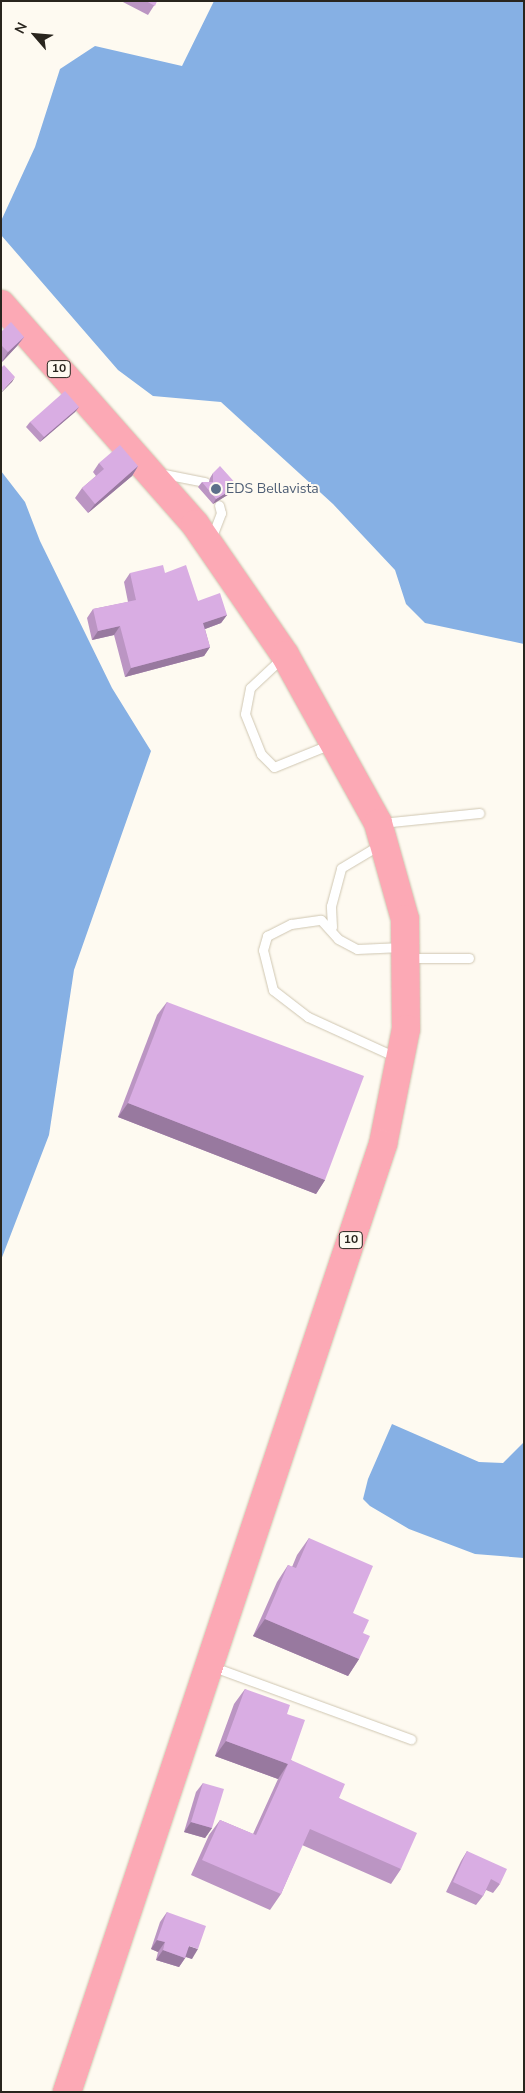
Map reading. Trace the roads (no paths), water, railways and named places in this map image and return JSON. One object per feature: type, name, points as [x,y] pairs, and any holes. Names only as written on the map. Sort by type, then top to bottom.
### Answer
[{"type":"main road","name":"10","points":[[1,304],[150,472],[208,544],[285,655],[334,742],[381,833],[405,919],[406,1029],[383,1144],[211,1666],[67,2092]]},
{"type":"lane","points":[[150,472],[205,482]]},
{"type":"lane","points":[[208,544],[218,526],[219,504]]},
{"type":"lane","points":[[285,655],[250,688],[245,714],[261,754],[274,767],[334,742]]},
{"type":"lane","points":[[469,958],[357,949],[338,939],[332,927],[331,906],[341,868],[381,833],[478,813]]},
{"type":"lane","points":[[332,927],[321,920],[292,924],[267,936],[263,950],[273,990],[308,1017],[400,1059]]},
{"type":"lane","points":[[211,1666],[411,1739]]},
{"type":"water","points":[[214,1],[524,1],[524,644],[425,623],[406,604],[395,570],[333,504],[221,402],[153,396],[118,370],[1,235],[1,221],[35,147],[60,69],[95,46],[182,66]]},
{"type":"water","points":[[1,471],[25,502],[40,541],[112,688],[151,751],[74,970],[49,1135],[1,1260]]},
{"type":"water","points":[[392,1424],[479,1462],[503,1463],[524,1442],[524,1558],[475,1554],[409,1529],[370,1506],[363,1499],[368,1479]]},
{"type":"place","name":"EDS Bellavista","points":[[216,489]]}]
